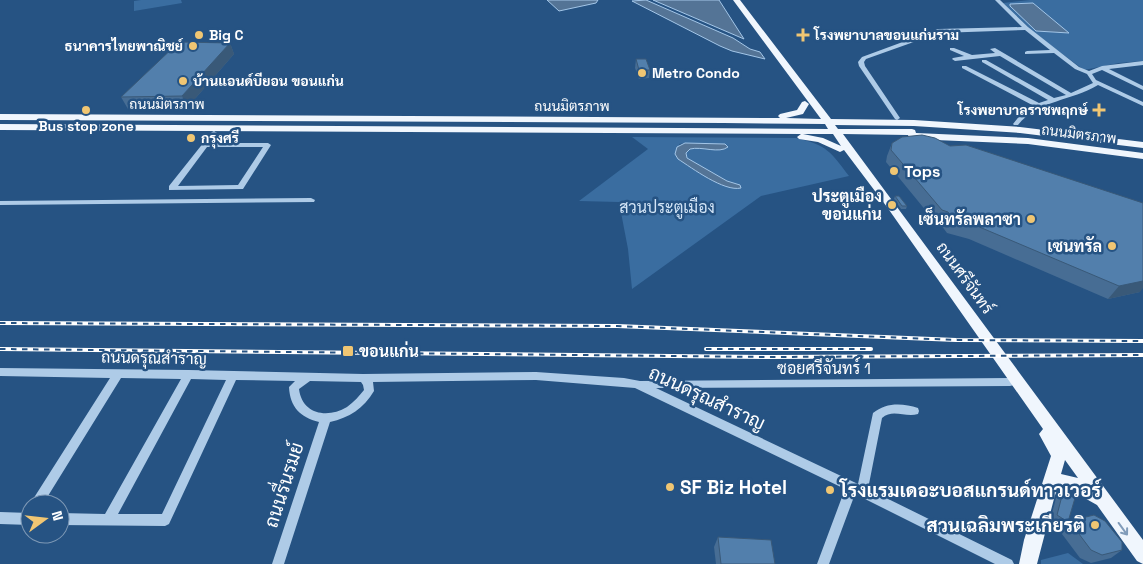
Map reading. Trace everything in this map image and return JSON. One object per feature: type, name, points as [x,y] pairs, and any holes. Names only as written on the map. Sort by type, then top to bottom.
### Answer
[{"type":"main road","name":"ถนนศรีจันทร์","points":[[730,0],[805,104],[831,131],[1078,462],[1101,499],[1143,555]]},
{"type":"main road","name":"ถนนศรีจันทร์","points":[[736,0],[816,104],[831,131],[1010,382],[1059,455],[1028,564]]},
{"type":"main road","points":[[691,121],[725,115],[782,116],[800,112],[805,104]]},
{"type":"main road","points":[[816,104],[825,112],[839,118]]},
{"type":"main road","name":"ถนนมิตรภาพ","points":[[0,112],[37,115],[158,118],[691,121],[831,131],[914,123],[1143,145]]},
{"type":"main road","points":[[274,118],[292,113]]},
{"type":"main road","name":"ถนนมิตรภาพ","points":[[0,117],[292,113],[725,115]]},
{"type":"main road","points":[[347,114],[359,119]]},
{"type":"main road","points":[[501,119],[516,114]]},
{"type":"main road","points":[[573,115],[586,120]]},
{"type":"main road","points":[[782,116],[831,131],[847,143],[848,139],[859,136],[922,136],[957,133]]},
{"type":"main road","points":[[150,128],[158,118]]},
{"type":"main road","name":"ถนนมิตรภาพ","points":[[831,131],[839,118],[949,119],[1143,156]]},
{"type":"main road","points":[[914,123],[949,119]]},
{"type":"main road","name":"ถนนมิตรภาพ","points":[[0,127],[1016,132],[1143,140]]},
{"type":"main road","points":[[55,132],[74,127]]},
{"type":"main road","points":[[428,129],[439,134]]},
{"type":"main road","points":[[497,134],[511,130]]},
{"type":"main road","points":[[696,130],[726,135],[797,136],[820,140],[831,131]]},
{"type":"main road","points":[[797,136],[831,131]]},
{"type":"main road","name":"ถนนมิตรภาพ","points":[[0,132],[726,135]]},
{"type":"main road","name":"ถนนมิตรภาพ","points":[[922,136],[982,138],[1016,132],[1143,150]]},
{"type":"main road","points":[[1048,492],[1055,482],[1065,481],[1101,499]]},
{"type":"street","points":[[997,0],[1026,28],[1077,68],[1089,73],[1094,82],[1143,104]]},
{"type":"street","points":[[896,118],[862,66],[864,58],[938,31],[1026,28]]},
{"type":"street","points":[[952,49],[971,57]]},
{"type":"street","points":[[993,49],[1070,95]]},
{"type":"street","points":[[1027,53],[1055,51]]},
{"type":"street","points":[[955,59],[1000,54]]},
{"type":"street","points":[[984,61],[1054,101]]},
{"type":"street","points":[[1089,73],[1102,68],[1143,63]]},
{"type":"street","points":[[964,67],[1038,106]]},
{"type":"street","points":[[1102,68],[1143,88]]},
{"type":"street","points":[[1016,132],[1020,117],[1038,106],[1093,86],[1096,84],[1094,82]]},
{"type":"street","points":[[204,145],[268,145],[240,187],[172,188],[204,145],[214,133]]},
{"type":"street","points":[[0,203],[311,200]]},
{"type":"street","name":"ถนนดรุณสำราญ","points":[[0,372],[308,377]]},
{"type":"street","points":[[42,494],[119,373]]},
{"type":"street","points":[[109,519],[189,374]]},
{"type":"street","points":[[70,519],[165,520],[233,375]]},
{"type":"street","name":"ถนนดรุณสำราญ","points":[[363,378],[536,376],[637,384],[1008,564]]},
{"type":"street","points":[[272,377],[284,384],[302,410],[310,416],[326,418],[349,411],[377,383],[388,378]]},
{"type":"street","points":[[293,395],[294,387],[308,377],[363,378],[368,383],[369,391]]},
{"type":"street","name":"ซอยศรีจันทร์ 1","points":[[637,384],[1010,382]]},
{"type":"street","points":[[823,564],[857,490],[874,420],[881,411],[892,408],[914,411]]},
{"type":"street","name":"ถนนรื่นรมย์","points":[[278,564],[326,418]]},
{"type":"street","points":[[0,518],[20,517]]},
{"type":"green space","points":[[181,0],[182,3],[134,11],[134,1]]},
{"type":"green space","points":[[1030,0],[1143,0],[1143,61],[1119,63],[1084,70],[1034,33],[1003,3]],"holes":[[[1010,4],[1068,32],[1036,31]]]},
{"type":"green space","name":"สวนประตูเมือง","points":[[632,137],[796,138],[822,147],[832,155],[849,176],[761,196],[632,289],[628,249],[619,202],[579,201],[648,149]],"holes":[[[685,143],[725,144],[690,149],[686,153],[687,159],[679,144]],[[687,159],[727,181],[740,185],[736,189],[723,185],[692,168]]]},
{"type":"green space","points":[[1068,553],[1083,564],[1041,564],[1041,560]]},
{"type":"shaded area","points":[[547,0],[598,0],[596,3],[559,11]]},
{"type":"shaded area","points":[[646,0],[733,38],[750,49],[760,52],[765,59],[720,46],[632,1]]},
{"type":"shaded area","points":[[653,0],[719,0],[744,39]]},
{"type":"shaded area","points":[[1033,3],[1069,33],[1036,31],[1010,6],[1010,4]]},
{"type":"shaded area","points":[[685,143],[725,144],[728,147],[720,150],[690,149],[686,153],[687,158],[727,181],[740,185],[741,188],[717,183],[678,159],[675,154],[677,147]]},
{"type":"building","points":[[179,42],[230,43],[182,96],[121,97]]},
{"type":"building","points":[[636,59],[646,59],[650,70],[639,70]]},
{"type":"building","name":"เซ็นทรัลพลาซา","points":[[922,135],[935,138],[950,146],[966,145],[1143,203],[1143,281],[1119,286],[977,226],[954,220],[948,212],[942,210],[891,150],[892,143],[902,137]]},
{"type":"building","points":[[895,196],[899,196],[907,206],[902,206]]},
{"type":"building","points":[[1063,492],[1075,498],[1068,522],[1057,515]]},
{"type":"building","points":[[1094,515],[1105,521],[1122,542],[1122,550],[1102,555],[1091,550],[1073,526],[1074,520]]},
{"type":"building","points":[[718,537],[771,540],[775,564],[721,564]]},
{"type":"railway","points":[[0,323],[617,326],[956,340],[1143,341]]},
{"type":"railway","points":[[0,349],[771,357],[1143,355]]},
{"type":"railway","points":[[706,349],[871,349]]},
{"type":"place","name":"Big C","points":[[199,35]]},
{"type":"place","name":"โรงพยาบาลขอนแก่นราม","points":[[803,35]]},
{"type":"place","name":"ธนาคารไทยพาณิชย์","points":[[193,46]]},
{"type":"place","name":"Metro Condo","points":[[642,73]]},
{"type":"place","name":"บ้านแอนด์บียอน ขอนแก่น","points":[[183,81]]},
{"type":"place","name":"Bus stop zone","points":[[86,110]]},
{"type":"place","name":"โรงพยาบาลราชพฤกษ์","points":[[1099,110]]},
{"type":"place","name":"กรุงศรี","points":[[191,138]]},
{"type":"place","name":"Tops","points":[[894,171]]},
{"type":"place","name":"ประตูเมือง ขอนแก่น","points":[[892,205]]},
{"type":"place","name":"เซ็นทรัลพลาซา","points":[[1031,219]]},
{"type":"place","name":"เซนทรัล","points":[[1112,246]]},
{"type":"place","name":"ขอนแก่น","points":[[348,351]]},
{"type":"place","name":"SF Biz Hotel","points":[[670,487]]},
{"type":"place","name":"โรงแรมเดอะบอสแกรนด์ทาวเวอร์","points":[[830,490]]},
{"type":"place","name":"สวนเฉลิมพระเกียรติ","points":[[1095,525]]}]
